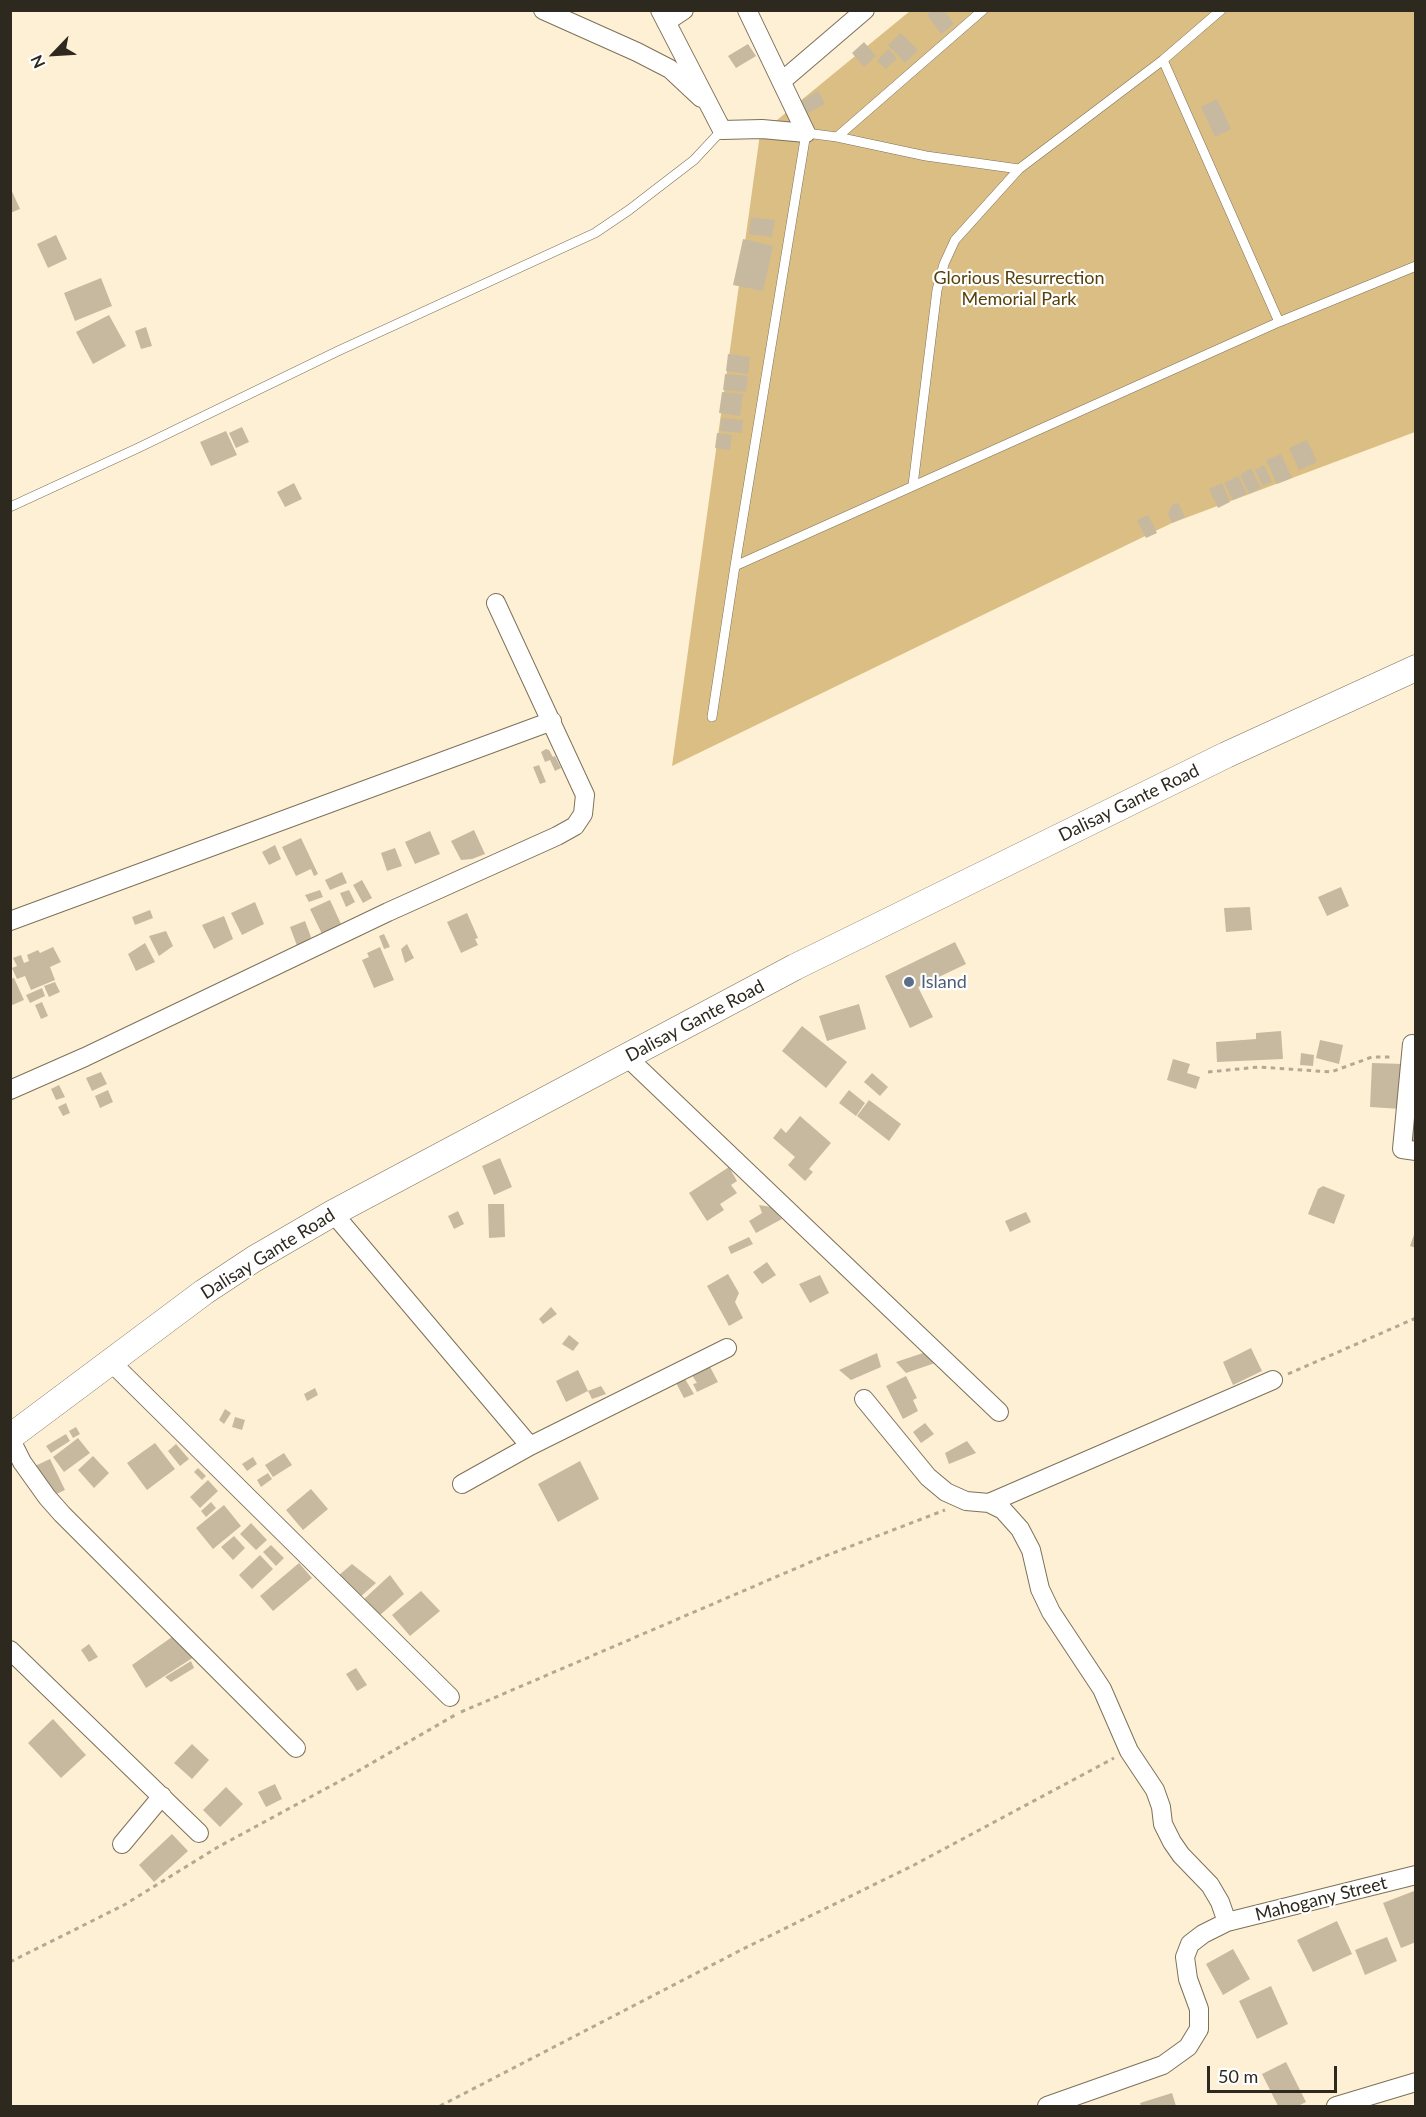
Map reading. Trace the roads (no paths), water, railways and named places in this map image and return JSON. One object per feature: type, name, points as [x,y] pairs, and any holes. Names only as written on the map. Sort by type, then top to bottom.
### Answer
[{"type":"main road","name":"Dalisay Gante Road","points":[[10,1438],[204,1292],[333,1213],[795,967],[1226,755],[1416,668]]},
{"type":"street","points":[[543,10],[670,69],[713,110]]},
{"type":"street","points":[[684,10],[663,16],[722,130],[762,129],[806,133],[747,10]]},
{"type":"street","points":[[782,81],[865,10]]},
{"type":"street","points":[[10,1090],[85,1057],[574,826],[584,814],[585,795],[496,603]]},
{"type":"street","points":[[10,921],[552,721]]},
{"type":"street","points":[[1412,1051],[1402,1149],[1416,1151]]},
{"type":"street","points":[[627,1057],[999,1412]]},
{"type":"street","points":[[333,1213],[530,1446]]},
{"type":"street","points":[[462,1484],[530,1446],[728,1348]]},
{"type":"street","points":[[110,1361],[450,1697]]},
{"type":"street","points":[[989,1503],[1273,1380]]},
{"type":"street","points":[[864,1399],[928,1477],[946,1492],[966,1501],[989,1503],[1003,1509],[1020,1529],[1031,1550],[1040,1589],[1047,1604],[1102,1689],[1129,1750],[1155,1790],[1161,1807],[1163,1824],[1172,1842],[1181,1855],[1210,1885],[1220,1902],[1227,1922]]},
{"type":"street","points":[[10,1438],[22,1462],[62,1514],[296,1748]]},
{"type":"street","points":[[10,1650],[199,1833]]},
{"type":"street","points":[[122,1844],[162,1796]]},
{"type":"street","name":"Mahogany Street","points":[[1047,2106],[1163,2065],[1188,2046],[1199,2028],[1199,2009],[1188,1979],[1185,1957],[1190,1944],[1203,1934],[1227,1922],[1416,1875]]},
{"type":"street","points":[[1336,2106],[1416,2082]]},
{"type":"lane","points":[[837,137],[983,10]]},
{"type":"lane","points":[[913,485],[937,290],[944,264],[955,240],[1019,169],[1163,60],[1221,10]]},
{"type":"lane","points":[[1163,60],[1279,322]]},
{"type":"lane","points":[[10,507],[348,346],[595,233],[694,160],[722,130]]},
{"type":"lane","points":[[712,717],[806,133],[837,137],[926,156],[1019,169]]},
{"type":"lane","points":[[735,566],[1279,322],[1416,266]]},
{"type":"place","name":"Island","points":[[909,982]]},
{"type":"park label","name":"Glorious Resurrection Memorial Park","points":[[1019,288]]}]
